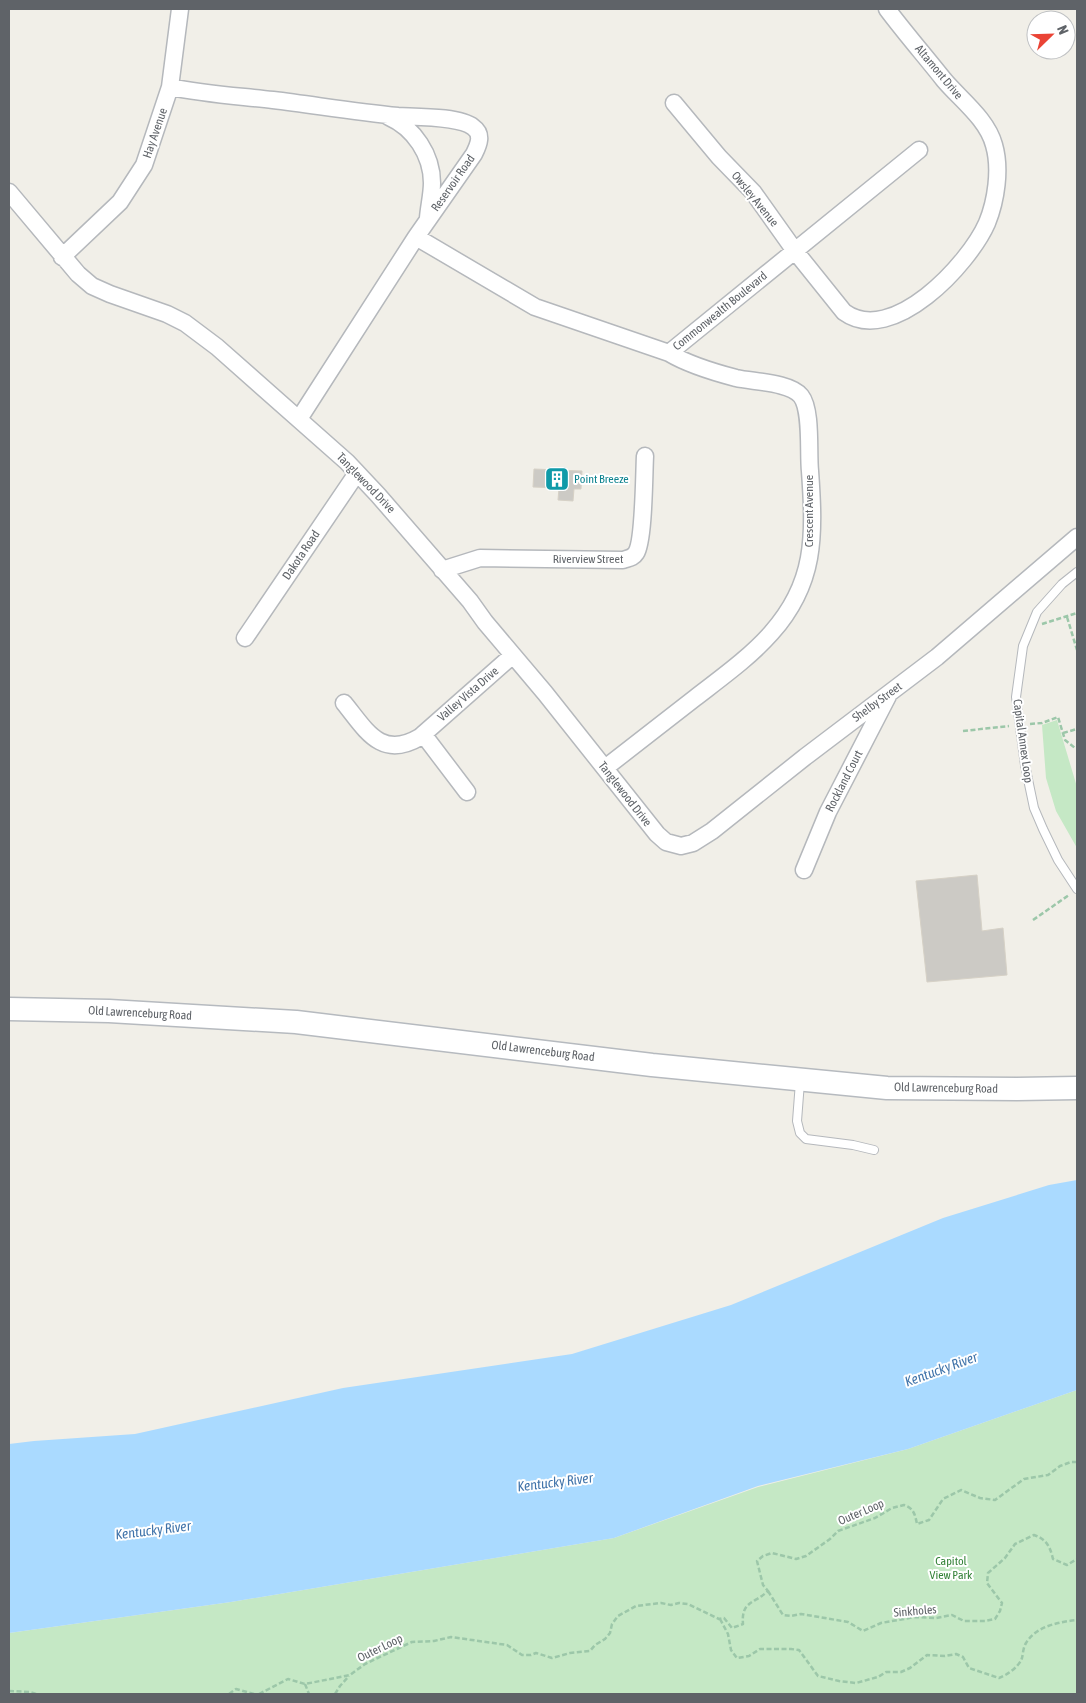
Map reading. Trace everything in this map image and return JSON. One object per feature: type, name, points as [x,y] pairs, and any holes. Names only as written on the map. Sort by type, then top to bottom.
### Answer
[{"type":"main road","name":"Old Lawrenceburg Road","points":[[9,1009],[109,1011],[296,1022],[652,1065],[887,1088],[1077,1088]]},
{"type":"street","name":"Hay Avenue","points":[[62,257],[120,202],[144,165],[170,88],[180,9]]},
{"type":"street","name":"Altamont Drive","points":[[887,9],[945,81],[986,126],[991,135]]},
{"type":"street","name":"Reservoir Road","points":[[170,88],[206,94],[380,114],[460,121],[474,127],[478,133],[480,139],[474,154],[416,237],[299,419]]},
{"type":"street","name":"Owsley Avenue","points":[[674,103],[719,156],[753,192],[795,251],[844,312],[850,317],[868,321],[879,320],[914,305],[926,297],[947,279],[973,246],[987,224],[991,211],[996,176],[996,151],[991,135]]},
{"type":"street","points":[[380,114],[405,126],[423,148],[431,170],[432,182],[428,220]]},
{"type":"street","name":"Commonwealth Boulevard","points":[[416,237],[535,307],[669,353],[919,150]]},
{"type":"street","name":"Tanglewood Drive","points":[[9,192],[43,231],[62,257],[92,286],[167,314],[185,323],[217,347],[357,472],[470,601],[657,834],[666,842]]},
{"type":"street","name":"Crescent Avenue","points":[[605,768],[764,643],[785,616],[793,602],[800,588],[809,558],[812,516],[808,424],[805,404],[801,396],[786,388],[738,378],[684,362],[669,353]]},
{"type":"street","name":"Riverview Street","points":[[442,570],[480,558],[623,560],[632,558],[638,551],[641,533],[645,456]]},
{"type":"street","name":"Dakota Road","points":[[245,638],[357,472]]},
{"type":"street","name":"Shelby Street","points":[[666,842],[676,846],[685,845],[692,843],[712,830],[937,657],[1077,537]]},
{"type":"street","name":"Valley Vista Drive","points":[[344,703],[372,737],[390,745],[400,745],[410,742],[422,734],[513,654]]},
{"type":"street","name":"Rockland Court","points":[[804,870],[825,818],[889,694]]},
{"type":"street","points":[[422,734],[467,792]]},
{"type":"lane","name":"Capital Annex Loop","points":[[1077,572],[1062,584],[1037,612],[1023,646],[1016,697],[1025,765],[1034,808],[1058,860],[1077,889]]},
{"type":"lane","points":[[800,1080],[797,1121],[800,1133],[806,1139],[853,1145],[874,1150]]},
{"type":"path","points":[[1029,629],[1077,613]]},
{"type":"path","points":[[1067,616],[1077,650]]},
{"type":"path","points":[[1042,723],[1058,718],[1065,740],[1075,748]]},
{"type":"path","points":[[963,730],[1003,727]]},
{"type":"path","points":[[1063,733],[1077,729]]},
{"type":"path","points":[[1033,920],[1063,900]]},
{"type":"path","name":"Outer Loop","points":[[259,1694],[288,1679],[305,1684],[350,1674],[365,1664],[412,1642],[434,1641],[451,1637],[507,1645],[522,1655],[536,1653],[552,1658],[570,1653],[590,1651],[610,1634],[612,1624],[618,1616],[636,1606],[661,1603],[671,1605],[679,1603],[688,1604],[719,1619],[724,1618],[732,1628],[743,1624],[742,1614],[747,1604],[760,1598],[768,1590],[763,1585],[758,1567],[758,1561],[763,1556],[772,1553],[796,1558],[806,1556],[838,1530],[869,1520],[892,1508],[904,1505],[911,1508],[915,1514],[917,1524],[929,1520],[943,1499],[949,1497],[954,1492],[961,1490],[980,1498],[995,1500],[1024,1479],[1048,1475],[1060,1466],[1077,1462]]},
{"type":"path","name":"Sinkholes","points":[[768,1590],[783,1615],[801,1614],[848,1622],[863,1631],[881,1623],[915,1617],[936,1618],[952,1615],[964,1621],[985,1621],[995,1619],[1002,1603],[987,1584],[988,1573],[1005,1558],[1014,1544],[1034,1535],[1042,1538],[1050,1548],[1053,1559],[1067,1565],[1077,1559]]},
{"type":"path","points":[[719,1619],[728,1634],[731,1650],[737,1658],[749,1656],[760,1650],[799,1650],[818,1676],[839,1681],[856,1682],[878,1677],[886,1672],[901,1672],[910,1668],[927,1655],[945,1656],[956,1654],[963,1657],[970,1668],[999,1678],[1007,1675],[1021,1661],[1026,1643],[1038,1629],[1077,1620]]},
{"type":"path","points":[[336,1694],[350,1674]]},
{"type":"path","points":[[305,1684],[309,1694]]},
{"type":"path","points":[[229,1694],[236,1689],[254,1694]]},
{"type":"path","points":[[9,1691],[36,1694]]},
{"type":"green space","points":[[1057,720],[1077,787],[1077,848],[1056,811],[1046,778],[1042,725]]},
{"type":"green space","name":"Capitol View Park","points":[[1077,1390],[1077,1694],[9,1694],[9,1633],[231,1602],[614,1538],[758,1487],[908,1449]]},
{"type":"water","name":"Kentucky River","points":[[1077,1180],[1077,1390],[908,1449],[758,1486],[614,1538],[231,1602],[9,1633],[9,1444],[135,1434],[343,1388],[572,1354],[731,1305],[943,1218],[1049,1185]]},
{"type":"building","name":"Point Breeze","points":[[534,469],[582,471],[581,489],[574,489],[573,501],[558,500],[559,488],[533,487]]},
{"type":"building","points":[[977,875],[982,931],[1003,928],[1007,975],[927,982],[916,881]]},
{"type":"place","name":"Point Breeze","points":[[557,479]]}]
